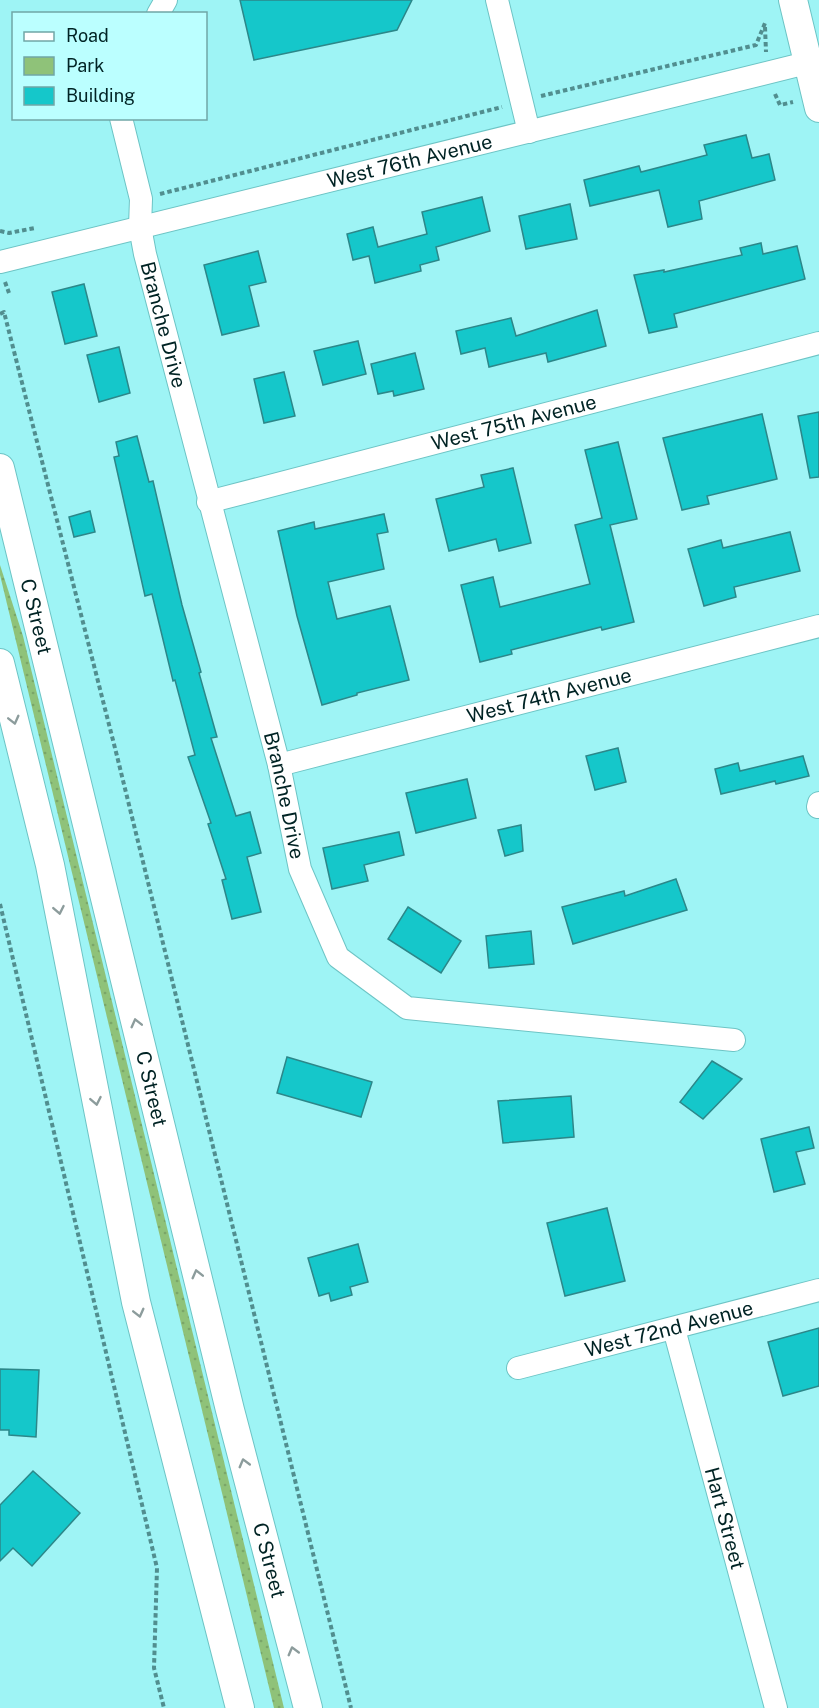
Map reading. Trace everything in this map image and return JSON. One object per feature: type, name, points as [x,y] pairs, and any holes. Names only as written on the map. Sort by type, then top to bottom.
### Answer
[{"type":"main road","points":[[793,0],[813,61],[819,108]]},
{"type":"main road","name":"C Street","points":[[0,468],[230,1410],[308,1708]]},
{"type":"main road","points":[[0,663],[50,865],[136,1302],[240,1708]]},
{"type":"street","points":[[497,0],[529,132]]},
{"type":"street","name":"West 76th Avenue","points":[[0,262],[813,61]]},
{"type":"street","name":"Branche Drive","points":[[121,120],[141,199],[140,227],[145,254],[208,502],[279,765],[300,869],[338,957],[407,1008],[734,1040]]},
{"type":"street","name":"West 75th Avenue","points":[[208,502],[819,343]]},
{"type":"street","name":"West 74th Avenue","points":[[279,765],[819,626]]},
{"type":"street","name":"West 72nd Avenue","points":[[518,1368],[819,1290]]},
{"type":"street","name":"Hart Street","points":[[674,1329],[777,1708]]},
{"type":"path","points":[[141,199],[756,45],[765,23]]},
{"type":"path","points":[[0,231],[9,233],[39,227]]},
{"type":"path","points":[[0,314],[4,312],[114,745],[351,1708]]},
{"type":"path","points":[[0,904],[157,1568],[154,1668],[164,1708]]},
{"type":"green space","points":[[0,565],[23,636],[284,1708],[274,1708],[0,575]]},
{"type":"building","points":[[240,0],[412,0],[397,30],[254,60]]},
{"type":"building","points":[[746,135],[752,158],[769,154],[775,180],[699,201],[702,219],[668,227],[659,190],[590,206],[584,180],[639,166],[641,172],[707,155],[704,145]]},
{"type":"building","points":[[482,197],[490,231],[436,247],[439,260],[420,265],[421,271],[375,283],[369,256],[353,260],[347,234],[373,227],[378,247],[427,234],[422,212]]},
{"type":"building","points":[[570,204],[577,239],[526,249],[519,216]]},
{"type":"building","points":[[761,243],[763,254],[797,246],[805,279],[674,314],[677,327],[649,333],[634,275],[664,270],[664,272],[742,255],[740,248]]},
{"type":"building","points":[[258,251],[266,282],[249,286],[259,326],[222,335],[204,265]]},
{"type":"building","points":[[84,284],[97,336],[65,344],[52,292]]},
{"type":"building","points":[[597,310],[606,346],[548,362],[546,353],[489,367],[485,348],[461,354],[456,331],[511,318],[516,336]]},
{"type":"building","points":[[358,341],[366,374],[323,385],[314,351]]},
{"type":"building","points":[[119,347],[130,393],[99,402],[87,355]]},
{"type":"building","points":[[415,353],[424,389],[394,396],[393,391],[378,394],[371,364]]},
{"type":"building","points":[[284,372],[295,416],[264,423],[254,379]]},
{"type":"building","points":[[819,412],[819,477],[810,478],[798,416]]},
{"type":"building","points":[[762,414],[777,479],[707,496],[709,504],[682,510],[663,438]]},
{"type":"building","points":[[137,436],[149,482],[153,481],[182,605],[201,672],[199,673],[217,737],[211,738],[236,816],[250,812],[261,853],[247,857],[261,912],[232,919],[222,880],[226,879],[208,824],[211,823],[188,757],[195,755],[175,680],[173,681],[152,594],[145,596],[114,457],[119,456],[116,442]]},
{"type":"building","points":[[618,442],[637,519],[610,525],[634,622],[602,630],[601,627],[511,650],[512,654],[480,662],[461,585],[493,577],[500,607],[590,584],[575,525],[602,518],[585,450]]},
{"type":"building","points":[[513,468],[531,543],[499,551],[496,539],[449,551],[436,499],[484,487],[481,475]]},
{"type":"building","points":[[90,511],[95,532],[74,537],[69,517]]},
{"type":"building","points":[[384,514],[388,532],[377,534],[384,569],[328,582],[337,619],[390,606],[409,680],[357,693],[357,695],[322,705],[297,616],[278,531],[314,522],[315,529]]},
{"type":"building","points":[[790,532],[800,571],[734,587],[736,597],[704,606],[688,549],[721,540],[723,548]]},
{"type":"building","points":[[618,748],[626,782],[595,790],[586,756]]},
{"type":"building","points":[[803,756],[809,776],[776,784],[775,781],[721,794],[715,769],[738,763],[740,771]]},
{"type":"building","points":[[467,779],[476,818],[416,833],[406,793]]},
{"type":"building","points":[[521,825],[523,851],[505,856],[498,830]]},
{"type":"building","points":[[399,832],[404,855],[364,865],[368,881],[332,889],[323,848]]},
{"type":"building","points":[[676,879],[687,910],[573,944],[562,907],[624,891],[625,896]]},
{"type":"building","points":[[408,907],[461,941],[441,973],[388,939]]},
{"type":"building","points":[[531,931],[534,964],[489,968],[486,936]]},
{"type":"building","points":[[287,1057],[372,1082],[361,1117],[277,1093]]},
{"type":"building","points":[[712,1061],[742,1079],[703,1119],[680,1102]]},
{"type":"building","points":[[571,1096],[574,1137],[503,1143],[498,1101]]},
{"type":"building","points":[[809,1127],[814,1148],[796,1152],[805,1184],[774,1192],[761,1139]]},
{"type":"building","points":[[607,1208],[625,1281],[565,1296],[547,1223]]},
{"type":"building","points":[[358,1244],[368,1282],[350,1287],[352,1295],[331,1301],[329,1293],[319,1296],[308,1258]]},
{"type":"building","points":[[819,1328],[819,1386],[783,1396],[768,1342]]},
{"type":"building","points":[[0,1369],[39,1370],[36,1437],[9,1435],[9,1430],[0,1430]]},
{"type":"building","points":[[33,1471],[80,1513],[32,1566],[13,1548],[0,1561],[0,1505]]}]
